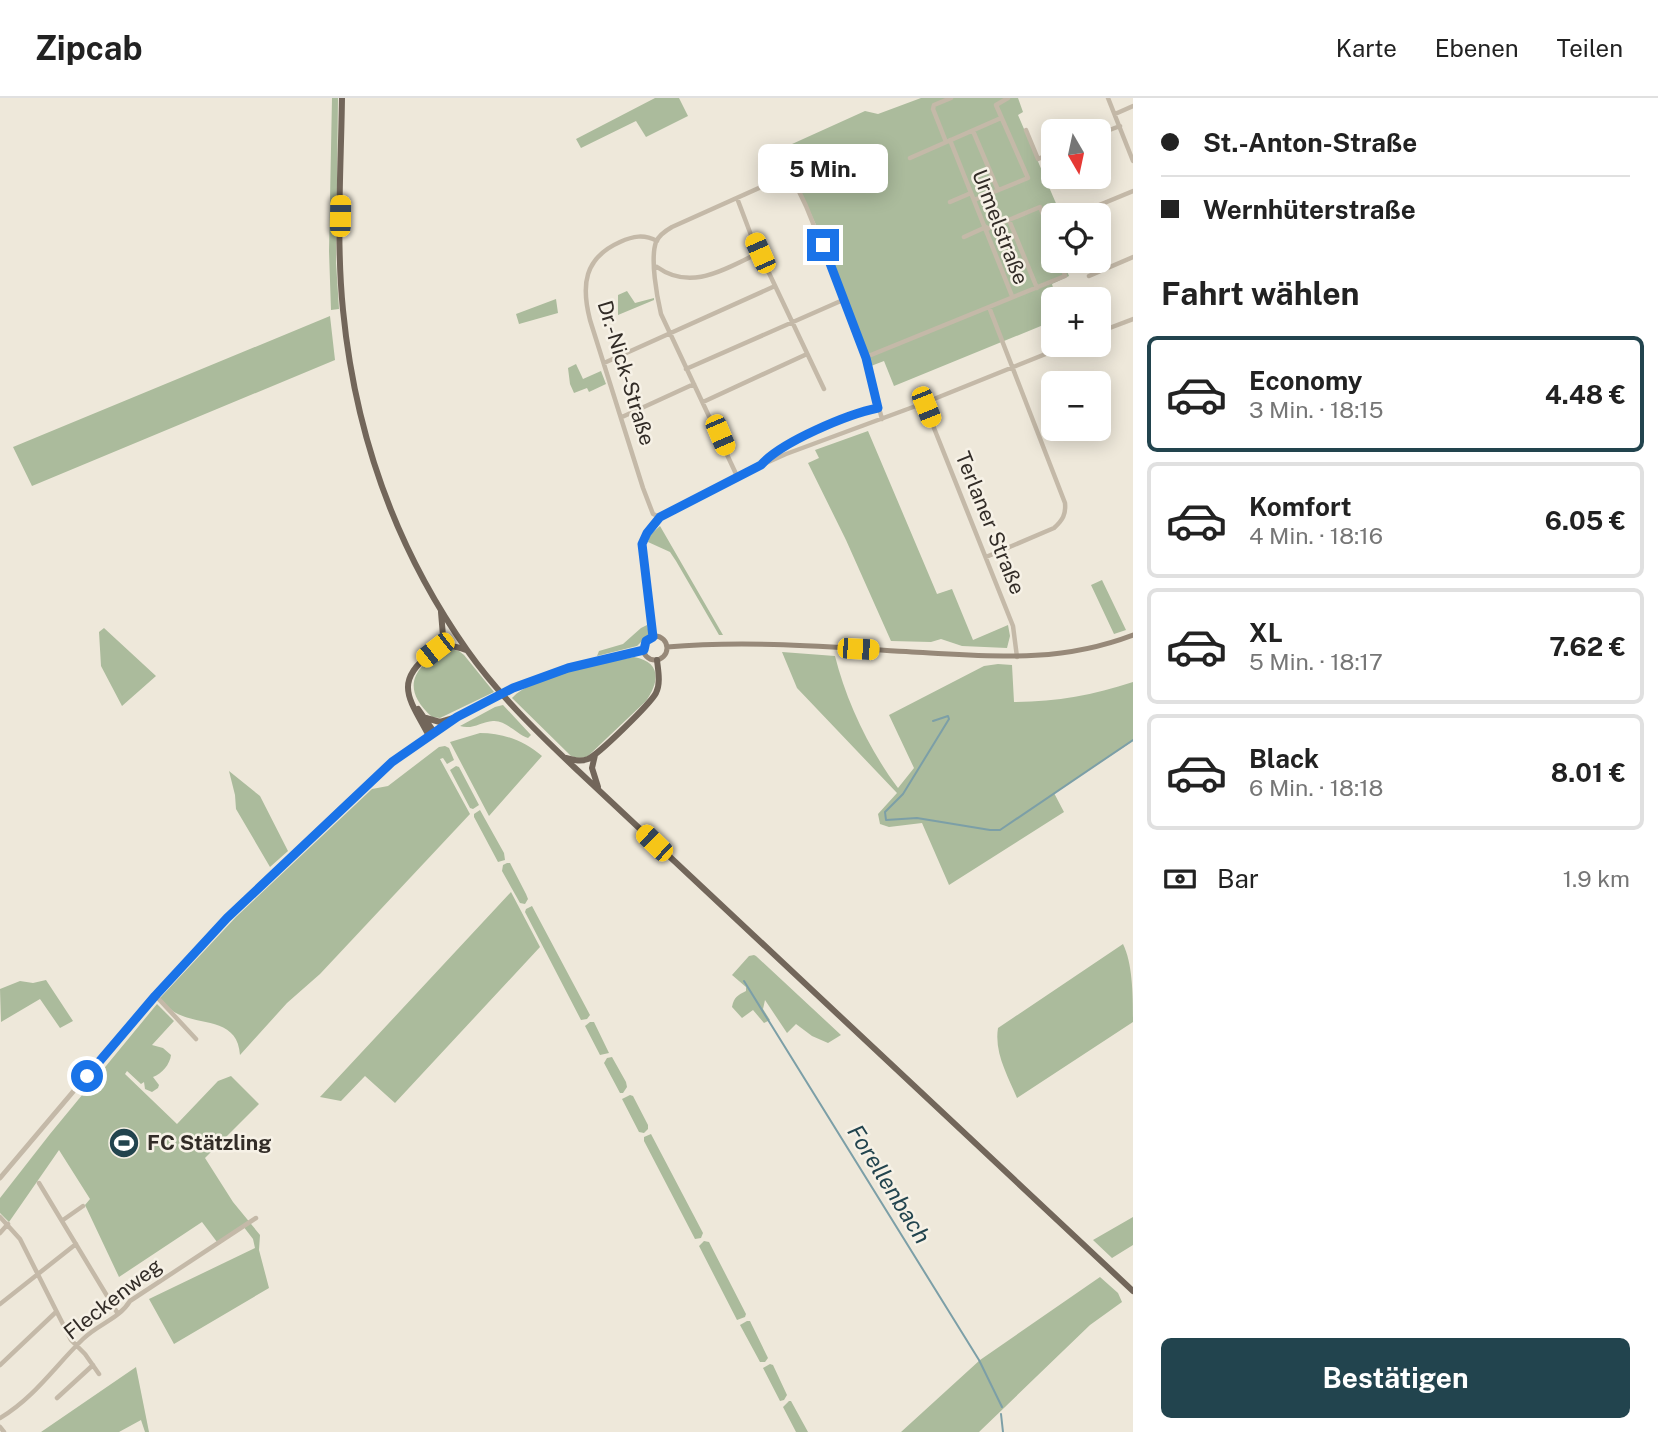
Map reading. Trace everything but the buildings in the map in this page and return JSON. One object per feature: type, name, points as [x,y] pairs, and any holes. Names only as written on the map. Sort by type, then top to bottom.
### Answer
[{"type":"main road","points":[[342,98],[339,240],[342,308],[350,373],[364,435],[402,539],[467,651],[522,717],[564,758],[1133,1291]]},
{"type":"main road","points":[[435,650],[443,636],[441,610]]},
{"type":"main road","points":[[667,647],[770,644],[1017,657],[1076,651],[1133,635]]},
{"type":"main road","points":[[653,637],[662,639],[667,647],[665,655],[657,660],[648,657],[644,650],[646,641],[653,637]]},
{"type":"main road","points":[[428,736],[408,693],[408,678],[416,665],[435,650],[449,645],[467,651]]},
{"type":"main road","points":[[428,736],[457,717],[513,688],[591,662],[644,650]]},
{"type":"main road","points":[[564,758],[582,761],[595,755],[656,692],[659,680],[657,660]]},
{"type":"main road","points":[[412,703],[426,719],[428,736]]},
{"type":"main road","points":[[426,719],[440,722],[457,717]]},
{"type":"main road","points":[[595,755],[593,775],[600,790]]},
{"type":"street","name":"Urmelstraße","points":[[866,358],[1012,296],[986,228],[933,109],[934,105],[951,98]]},
{"type":"street","points":[[974,200],[1028,178],[993,98]]},
{"type":"street","points":[[997,104],[1008,98]]},
{"type":"street","points":[[1108,98],[1133,161]]},
{"type":"street","points":[[1115,114],[1133,106]]},
{"type":"street","points":[[910,158],[1001,118]]},
{"type":"street","points":[[1111,129],[1119,126]]},
{"type":"street","points":[[1026,130],[1038,159],[1041,158]]},
{"type":"street","points":[[973,131],[998,190]]},
{"type":"street","points":[[782,156],[823,245],[866,358],[882,419]]},
{"type":"street","points":[[737,476],[669,334],[657,297],[654,251],[662,233],[672,227],[790,174]]},
{"type":"street","points":[[1104,203],[1133,191]]},
{"type":"street","points":[[950,202],[971,193]]},
{"type":"street","points":[[737,198],[824,389]]},
{"type":"street","points":[[964,237],[1040,207],[1041,210]]},
{"type":"street","points":[[1009,220],[1037,288]]},
{"type":"street","name":"Dr.-Nick-Straße","points":[[657,241],[643,236],[624,240],[599,254],[591,266],[587,281],[587,308],[650,507],[653,514],[660,517]]},
{"type":"street","points":[[656,266],[665,273],[701,279],[760,253]]},
{"type":"street","points":[[1089,276],[1133,257]]},
{"type":"street","points":[[656,277],[665,273]]},
{"type":"street","points":[[1012,296],[1037,288],[1065,276],[1066,273]]},
{"type":"street","points":[[604,363],[775,286]]},
{"type":"street","points":[[686,369],[843,300]]},
{"type":"street","points":[[986,557],[1054,527],[1062,520],[1066,510],[989,307]]},
{"type":"street","points":[[1111,327],[1133,318]]},
{"type":"street","points":[[703,402],[807,354]]},
{"type":"street","points":[[653,637],[642,544],[660,517],[737,476],[786,454],[1041,356]]},
{"type":"street","points":[[622,417],[694,384]]},
{"type":"street","name":"Terlaner Straße","points":[[924,402],[1013,626],[1017,657]]},
{"type":"street","points":[[761,465],[766,458],[783,448],[846,418],[878,408]]},
{"type":"street","points":[[783,448],[786,454]]},
{"type":"street","points":[[0,1178],[155,996],[227,918],[381,771],[428,736]]},
{"type":"street","points":[[155,996],[197,1039]]},
{"type":"street","points":[[39,1183],[118,1314]]},
{"type":"street","points":[[63,1220],[83,1206]]},
{"type":"street","points":[[0,1217],[20,1239],[71,1340],[99,1374]]},
{"type":"street","name":"Fleckenweg","points":[[0,1418],[28,1398],[77,1345],[118,1314],[130,1301],[256,1218]]},
{"type":"street","points":[[0,1233],[8,1224]]},
{"type":"street","points":[[0,1304],[76,1244]]},
{"type":"street","points":[[0,1365],[56,1312]]},
{"type":"street","points":[[57,1398],[93,1365]]},
{"type":"street","points":[[0,1427],[4,1432]]},
{"type":"green space","points":[[332,98],[338,98],[336,262],[339,309],[331,310],[329,251]]},
{"type":"green space","points":[[655,98],[679,98],[688,116],[646,137],[636,121],[581,148],[576,139]]},
{"type":"green space","points":[[921,98],[1018,98],[1023,112],[1018,115],[1041,168],[1041,189],[1050,189],[1056,203],[1041,203],[1041,273],[1068,273],[1069,276],[1052,284],[1053,287],[1041,287],[1041,326],[894,386],[884,361],[871,366],[822,238],[781,149],[865,111],[878,114]]},
{"type":"green space","points":[[627,291],[635,303],[654,300],[618,315],[618,295]]},
{"type":"green space","points":[[556,299],[558,313],[519,324],[516,314]]},
{"type":"green space","points":[[330,316],[335,360],[32,486],[13,447]]},
{"type":"green space","points":[[576,364],[583,379],[601,371],[606,384],[589,392],[587,388],[574,393],[568,368]]},
{"type":"green space","points":[[868,431],[937,594],[952,589],[973,640],[1008,625],[1010,636],[1007,648],[962,646],[941,639],[931,642],[891,641],[808,463],[819,458],[815,450]]},
{"type":"green space","points":[[660,526],[723,635],[719,635],[670,552],[648,542],[650,535]]},
{"type":"green space","points":[[1102,580],[1126,630],[1114,634],[1091,585]]},
{"type":"green space","points":[[647,625],[649,634],[637,646],[597,656],[599,651],[623,644]]},
{"type":"green space","points":[[104,628],[156,676],[122,706],[101,666],[99,632]]},
{"type":"green space","points":[[447,648],[464,655],[494,692],[440,718],[432,717],[416,697],[415,679],[426,663]]},
{"type":"green space","points":[[782,652],[835,656],[860,725],[898,788],[914,768],[889,715],[984,666],[1012,665],[1014,702],[1074,697],[1133,682],[1133,741],[1054,793],[1064,812],[949,885],[922,823],[889,827],[880,824],[878,814],[897,793],[797,688]]},
{"type":"green space","points":[[634,657],[649,663],[653,668],[655,680],[651,694],[587,757],[571,756],[512,698],[535,683],[551,677]]},
{"type":"green space","points":[[503,705],[531,735],[528,738],[498,721],[469,727],[460,726],[495,707]]},
{"type":"green space","points":[[480,733],[513,739],[542,756],[489,816],[450,742]]},
{"type":"green space","points":[[439,747],[449,748],[454,760],[447,764],[443,758],[440,759],[470,814],[240,1055],[238,1043],[225,1028],[176,1013],[160,998],[236,917],[372,789],[388,786]]},
{"type":"green space","points":[[456,766],[479,805],[473,809],[450,770]]},
{"type":"green space","points":[[229,771],[260,796],[288,851],[270,867],[236,809]]},
{"type":"green space","points":[[480,810],[504,853],[505,860],[498,862],[474,817]]},
{"type":"green space","points":[[510,863],[526,894],[528,899],[525,904],[520,903],[502,871],[503,865]]},
{"type":"green space","points":[[511,892],[540,947],[395,1103],[365,1076],[341,1101],[320,1097]]},
{"type":"green space","points":[[532,906],[590,1015],[587,1019],[581,1020],[525,912]]},
{"type":"green space","points":[[1123,944],[1131,971],[1133,1022],[1017,1098],[1000,1055],[998,1028]]},
{"type":"green space","points":[[754,955],[841,1035],[828,1043],[812,1036],[796,1024],[787,1033],[765,1000],[763,1009],[770,1020],[764,1023],[753,1010],[742,1018],[732,1007],[737,997],[746,991],[746,987],[732,975],[749,956]]},
{"type":"green space","points":[[46,980],[73,1021],[60,1028],[40,999],[1,1022],[0,989],[20,981],[33,983]]},
{"type":"green space","name":"FC Stätzling","points":[[157,1004],[174,1021],[152,1045],[163,1048],[171,1055],[165,1068],[153,1077],[159,1085],[158,1088],[152,1092],[145,1089],[144,1082],[141,1084],[127,1071],[125,1074],[177,1124],[218,1081],[231,1076],[259,1104],[205,1158],[233,1202],[260,1235],[259,1250],[269,1288],[174,1344],[149,1299],[255,1248],[253,1239],[243,1226],[217,1242],[202,1222],[119,1277],[85,1205],[90,1199],[59,1150],[9,1222],[0,1213],[0,1198]]},
{"type":"green space","points":[[594,1022],[609,1053],[600,1055],[585,1026]]},
{"type":"green space","points":[[612,1057],[626,1082],[627,1087],[623,1093],[620,1093],[604,1063],[607,1058]]},
{"type":"green space","points":[[630,1095],[648,1125],[644,1133],[639,1132],[622,1099]]},
{"type":"green space","points":[[651,1134],[703,1233],[701,1238],[695,1239],[644,1141],[644,1137]]},
{"type":"green space","points":[[1133,1217],[1133,1245],[1112,1258],[1093,1240]]},
{"type":"green space","points":[[704,1241],[709,1242],[746,1314],[745,1317],[737,1320],[699,1246]]},
{"type":"green space","points":[[1100,1277],[1118,1293],[1122,1302],[1090,1325],[979,1432],[901,1432],[980,1360]]},
{"type":"green space","points":[[750,1321],[768,1358],[765,1362],[760,1362],[740,1325]]},
{"type":"green space","points":[[773,1365],[787,1395],[784,1400],[780,1401],[763,1368]]},
{"type":"green space","points":[[136,1367],[149,1432],[145,1432],[141,1420],[119,1432],[41,1432]]},
{"type":"green space","points":[[789,1401],[808,1432],[796,1432],[783,1407]]},
{"type":"waterway","points":[[933,721],[948,716],[949,719],[903,794],[885,812],[886,820],[917,818],[1000,830],[1133,740]]},
{"type":"waterway","name":"Forellenbach","points":[[744,981],[979,1360],[1002,1407]]},
{"type":"waterway","name":"Forellenbach","points":[[1001,1414],[1003,1432]]},
{"type":"place","name":"FC Stätzling","points":[[124,1143]]},
{"type":"route","points":[[87,1076],[155,996],[227,918],[392,762],[457,717],[513,688],[568,668],[644,650],[646,641],[653,637],[642,544],[660,517],[688,500],[761,465],[766,458],[796,441],[846,418],[878,408],[861,342],[823,245]]}]
